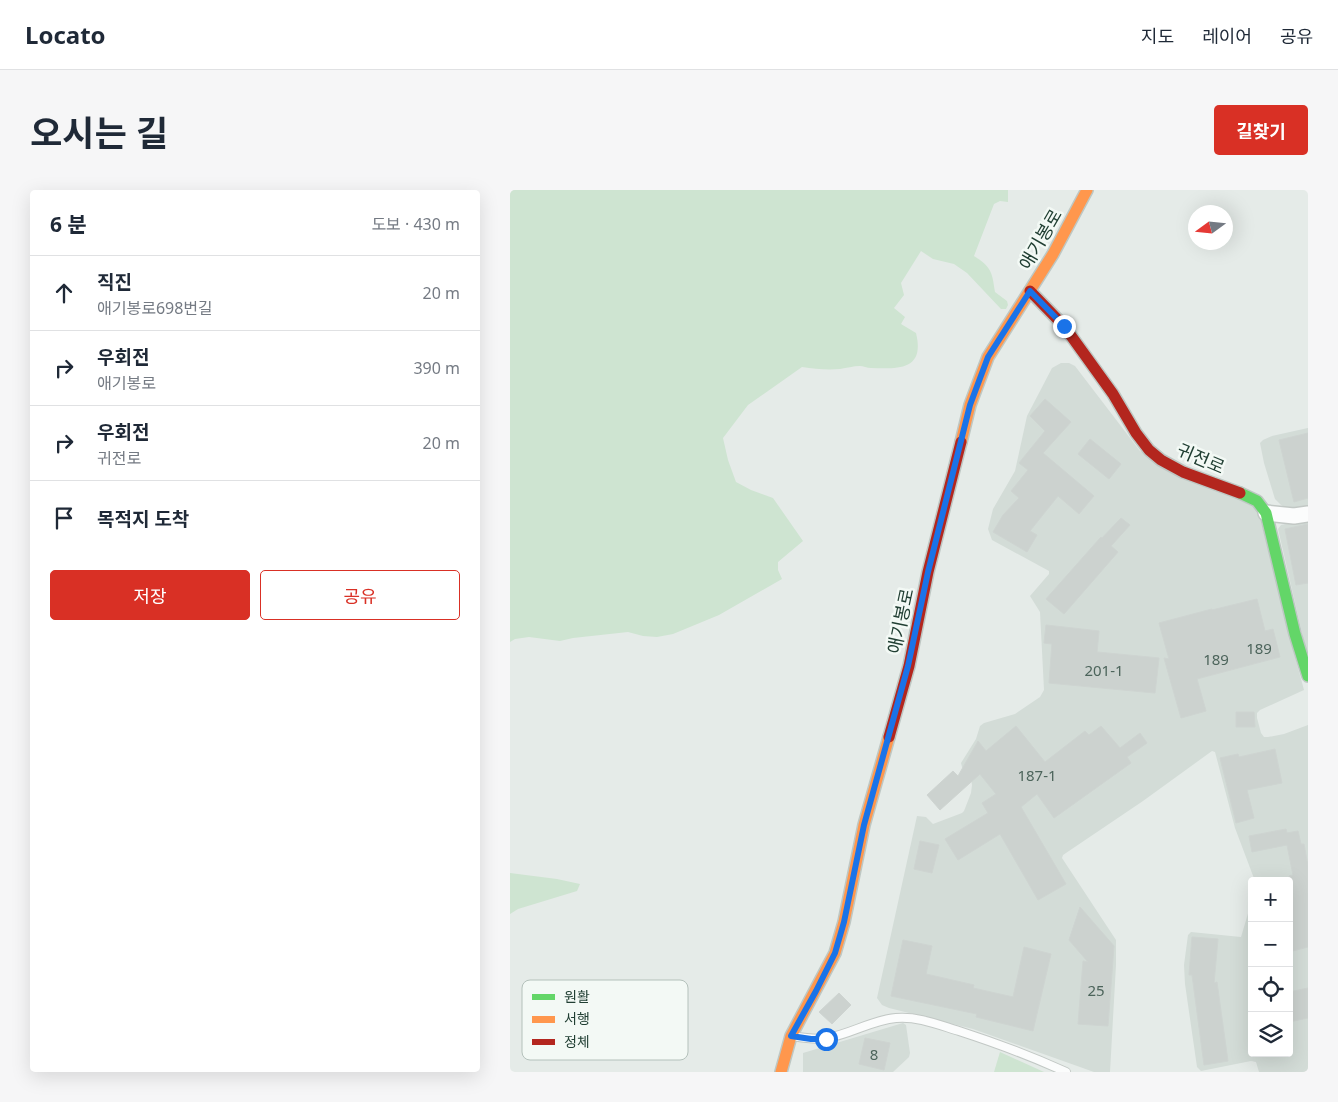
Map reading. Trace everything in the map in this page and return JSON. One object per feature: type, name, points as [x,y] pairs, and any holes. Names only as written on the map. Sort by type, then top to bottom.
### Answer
[{"type":"main road","name":"애기봉로","points":[[781,1072],[791,1036],[835,953],[844,922],[864,825],[908,666],[928,572],[970,405],[988,357],[1030,291],[1079,208],[1087,190]]},
{"type":"main road","name":"귀전로","points":[[1030,291],[1064,326],[1113,394],[1136,433],[1150,450],[1161,460],[1183,472],[1248,496],[1257,501],[1266,513]]},
{"type":"main road","points":[[1266,513],[1295,634],[1308,676]]},
{"type":"street","points":[[1266,513],[1294,516],[1308,514]]},
{"type":"lane","points":[[791,1036],[826,1039],[880,1021],[910,1018],[930,1022],[982,1039],[1034,1057],[1066,1072]]},
{"type":"shaded area","points":[[1061,363],[1069,363],[1075,366],[1140,451],[1258,509],[1304,690],[1260,710],[1257,713],[1257,718],[1264,737],[1284,734],[1308,725],[1308,1072],[1259,1072],[1256,1062],[1251,1061],[1201,1071],[1197,1067],[1185,984],[1184,965],[1188,935],[1191,932],[1241,937],[1248,913],[1248,1057],[1293,1057],[1293,877],[1253,877],[1235,828],[1215,752],[1212,751],[1143,801],[1063,855],[1062,858],[1116,940],[1110,1072],[1094,1072],[973,1029],[889,1008],[882,1005],[877,998],[917,816],[926,817],[933,824],[962,813],[971,793],[972,785],[971,779],[961,763],[976,739],[980,726],[984,723],[1015,714],[1040,697],[1044,690],[1040,612],[1030,596],[1049,574],[1049,571],[992,540],[988,529],[993,509],[1015,471],[1027,416],[1052,368]]},
{"type":"shaded area","points":[[1308,428],[1308,509],[1288,509],[1275,499],[1260,443],[1272,436]]},
{"type":"shaded area","points":[[1308,519],[1308,659],[1278,529],[1281,525]]},
{"type":"shaded area","points":[[903,1023],[906,1025],[910,1053],[909,1057],[893,1072],[803,1072],[803,1053]]},
{"type":"green space","points":[[510,190],[1008,190],[1008,202],[1000,201],[994,204],[974,256],[990,270],[995,292],[1007,301],[1008,305],[1006,309],[1001,309],[967,273],[954,264],[933,259],[921,251],[901,283],[904,295],[894,308],[905,317],[901,324],[916,333],[918,345],[917,354],[913,361],[907,365],[891,368],[860,366],[826,369],[802,367],[748,405],[723,438],[736,482],[773,498],[803,541],[778,562],[778,570],[782,579],[719,615],[673,634],[657,637],[628,632],[560,641],[529,637],[515,639],[510,642]]},
{"type":"green space","points":[[510,873],[580,884],[577,891],[518,909],[510,914]]},
{"type":"green space","points":[[1000,1052],[1044,1072],[994,1072]]},
{"type":"building","points":[[1045,399],[1071,422],[1043,453],[1094,496],[1079,514],[1058,496],[1030,531],[1037,535],[1027,552],[993,532],[1003,515],[1019,498],[1011,491],[1028,470],[1019,463],[1045,431],[1030,416]]},
{"type":"building","points":[[1308,433],[1308,498],[1294,502],[1279,440]]},
{"type":"building","points":[[1090,439],[1121,464],[1109,479],[1078,454]]},
{"type":"building","points":[[1121,518],[1130,525],[1111,546],[1118,552],[1064,614],[1046,599],[1101,537]]},
{"type":"building","points":[[1308,524],[1308,583],[1296,585],[1285,529]]},
{"type":"building","points":[[1257,599],[1265,631],[1273,629],[1280,657],[1197,679],[1206,711],[1181,718],[1164,658],[1169,659],[1159,623]]},
{"type":"building","points":[[1046,625],[1099,631],[1097,652],[1159,658],[1155,693],[1049,683],[1052,644],[1044,643]]},
{"type":"building","points":[[1236,712],[1254,712],[1255,727],[1236,727]]},
{"type":"building","points":[[1016,726],[1045,762],[1085,731],[1089,735],[1101,726],[1120,748],[1140,733],[1147,743],[1127,757],[1131,763],[1054,818],[1037,794],[1021,807],[1066,884],[1038,900],[1000,834],[958,860],[945,839],[988,813],[982,803],[996,794],[980,774],[940,810],[927,795],[953,771],[958,776],[978,741],[986,751]]},
{"type":"building","points":[[1275,749],[1282,783],[1247,790],[1254,818],[1236,823],[1220,758],[1238,754],[1239,757]]},
{"type":"building","points":[[1286,829],[1287,833],[1298,831],[1301,844],[1304,844],[1308,866],[1308,947],[1293,951],[1293,877],[1289,876],[1293,875],[1287,845],[1252,852],[1249,836]]},
{"type":"building","points":[[920,841],[939,845],[932,873],[914,869]]},
{"type":"building","points":[[1080,907],[1114,946],[1108,1026],[1078,1024],[1083,961],[1088,962],[1069,940]]},
{"type":"building","points":[[1192,937],[1218,939],[1214,983],[1217,982],[1228,1061],[1204,1065],[1192,975],[1189,975]]},
{"type":"building","points":[[903,940],[932,946],[926,974],[974,985],[973,988],[1013,997],[1024,947],[1051,954],[1033,1031],[976,1017],[977,1014],[891,996]]},
{"type":"building","points":[[1308,988],[1308,1018],[1293,1021],[1293,991]]},
{"type":"building","points":[[839,993],[851,1005],[832,1024],[819,1012]]},
{"type":"building","points":[[865,1038],[890,1043],[884,1070],[859,1064]]},
{"type":"traffic: fast","points":[[1240,493],[1257,501],[1266,513],[1295,634],[1308,676]]},
{"type":"traffic: slow","points":[[961,442],[970,405],[988,357],[1053,254],[1087,190]]},
{"type":"traffic: slow","points":[[781,1072],[791,1036],[835,953],[844,922],[864,825],[889,737]]},
{"type":"traffic: jam","points":[[1030,291],[1064,326],[1113,394],[1136,433],[1149,450],[1161,460],[1183,472],[1240,493]]},
{"type":"traffic: jam","points":[[889,737],[909,666],[928,572],[961,442]]},
{"type":"route","points":[[826,1039],[791,1036],[828,969],[844,922],[864,825],[908,666],[928,572],[970,405],[988,357],[1030,291],[1064,326]]}]
